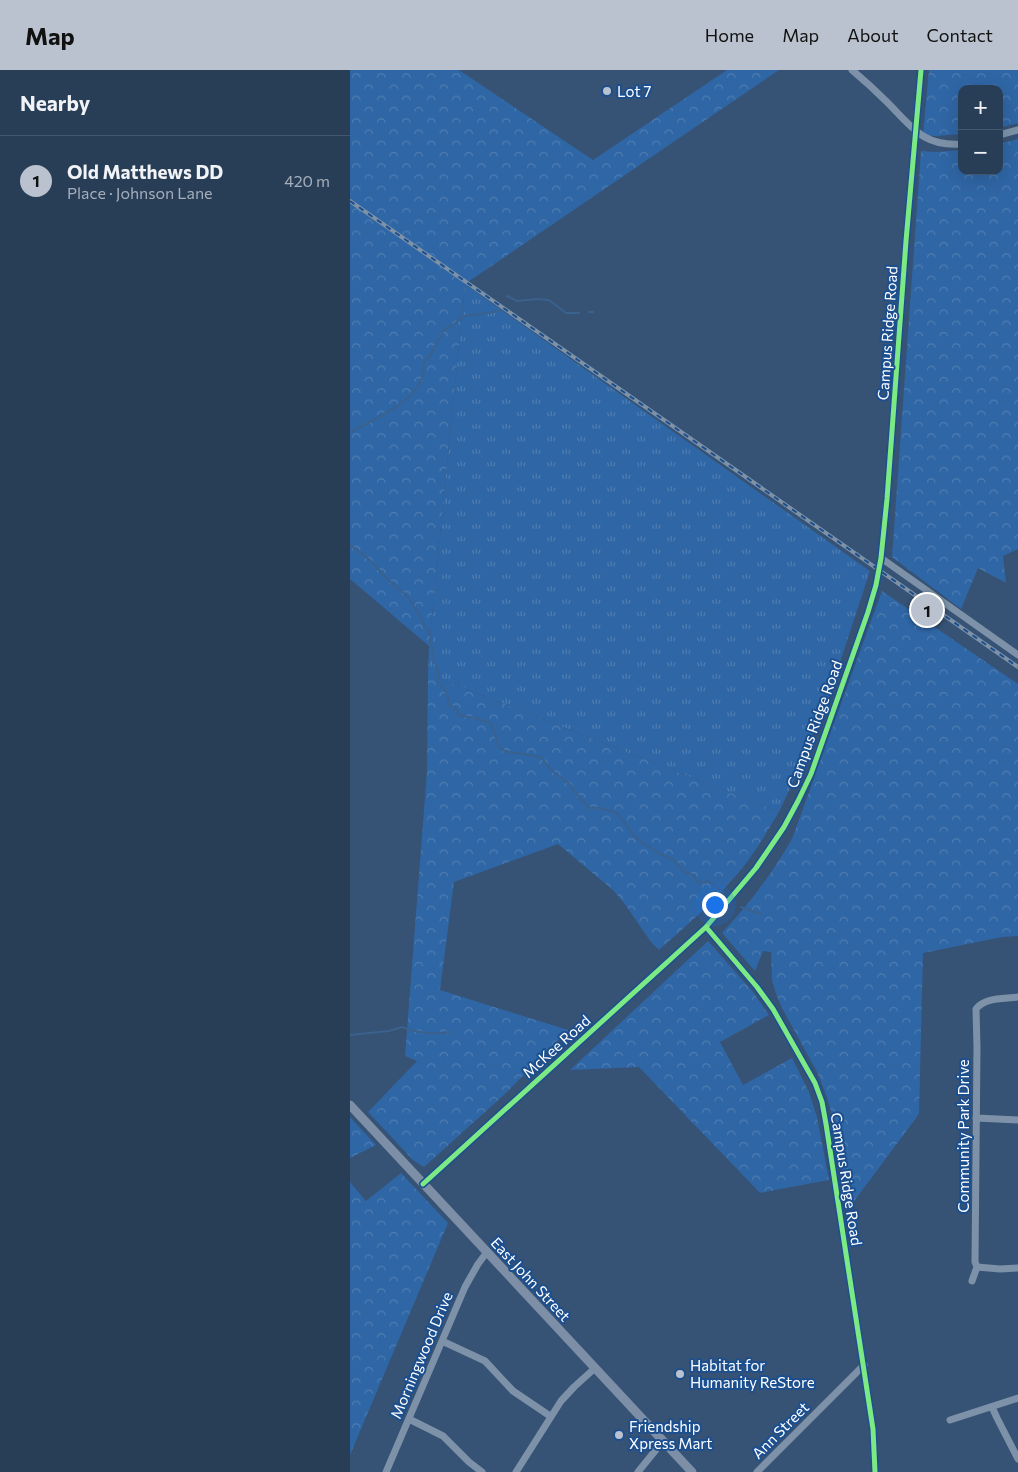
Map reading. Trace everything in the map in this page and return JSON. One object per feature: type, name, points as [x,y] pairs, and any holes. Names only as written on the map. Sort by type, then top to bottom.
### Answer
[{"type":"main road","name":"East John Street","points":[[350,1105],[692,1472]]},
{"type":"street","points":[[852,70],[883,97],[915,132],[936,142],[947,145],[958,144]]},
{"type":"street","name":"Campus Ridge Road","points":[[875,1472],[873,1429],[864,1365],[822,1102],[812,1076],[773,1010],[757,987],[706,927],[756,868],[798,801],[811,774],[876,585],[881,558],[891,453],[921,70]]},
{"type":"street","points":[[1003,134],[1018,130]]},
{"type":"street","points":[[881,558],[1018,656]]},
{"type":"street","name":"McKee Road","points":[[423,1184],[706,927]]},
{"type":"street","name":"Community Park Drive","points":[[977,1267],[975,1262],[976,1009],[982,1003],[988,1001],[1018,997]]},
{"type":"street","points":[[976,1118],[1018,1120]]},
{"type":"street","name":"Morningwood Drive","points":[[386,1472],[465,1287],[487,1252]]},
{"type":"street","points":[[972,1281],[977,1267],[1018,1268]]},
{"type":"street","points":[[442,1342],[485,1361],[513,1391],[550,1416]]},
{"type":"street","name":"Ann Street","points":[[757,1472],[864,1365]]},
{"type":"street","points":[[516,1472],[561,1401],[595,1368]]},
{"type":"street","points":[[950,1420],[1018,1398]]},
{"type":"street","points":[[992,1406],[1018,1459]]},
{"type":"street","points":[[409,1419],[443,1436],[482,1472]]},
{"type":"street","points":[[638,1472],[663,1441]]},
{"type":"green space","points":[[350,70],[459,70],[593,160],[727,70],[779,70],[465,284],[429,646],[350,579]]},
{"type":"green space","points":[[929,70],[1018,70],[1018,123],[1003,127],[1003,85],[958,85],[958,134],[923,135]]},
{"type":"green space","points":[[1018,139],[1018,549],[1003,556],[1006,583],[978,568],[961,609],[892,557],[921,151],[958,150],[958,175],[1003,175],[1003,143]]},
{"type":"green space","points":[[465,284],[870,571],[819,726],[815,725],[798,771],[779,812],[428,674],[429,646]]},
{"type":"green space","points":[[882,591],[1018,684],[1018,936],[1002,937],[923,953],[919,1114],[849,1208],[827,1097],[817,1072],[776,994],[772,980],[771,952],[763,951],[755,971],[722,933],[760,888],[792,839]]},
{"type":"green space","points":[[428,674],[779,812],[741,870],[707,906],[659,950],[613,890],[558,844],[454,882],[440,990],[568,1030],[505,1094],[424,1167],[413,1160],[368,1112],[417,1061],[405,1056],[427,771]]},
{"type":"green space","points":[[708,941],[753,992],[769,1015],[720,1042],[743,1085],[792,1058],[809,1092],[817,1117],[829,1180],[760,1193],[639,1067],[570,1070]]},
{"type":"green space","points":[[350,1117],[376,1145],[350,1158]]},
{"type":"green space","points":[[401,1173],[448,1223],[350,1455],[350,1182],[366,1201]]},
{"type":"waterway","points":[[507,296],[517,301],[549,300],[566,313],[579,313]]},
{"type":"waterway","points":[[350,432],[391,410],[411,395],[418,387],[422,378],[424,362],[430,356],[443,331],[455,324],[462,316],[499,311]]},
{"type":"waterway","points":[[350,545],[371,561],[413,604],[431,637],[431,645],[438,672],[438,682],[447,694],[449,705],[457,710],[458,715],[490,723],[498,744],[504,751],[541,757],[552,771],[571,785],[589,808],[599,808],[617,813],[637,839],[674,860],[683,871],[694,876],[696,881],[705,883],[708,881],[723,892]]},
{"type":"waterway","points":[[741,907],[760,914]]},
{"type":"waterway","points":[[350,1035],[389,1031],[402,1027],[426,1033],[450,1032]]},
{"type":"railway","points":[[350,201],[1018,667]]},
{"type":"cycle path","points":[[423,1184],[706,927],[756,868],[784,827],[811,774],[868,612],[881,558],[921,70]]},
{"type":"cycle path","points":[[706,927],[757,987],[773,1009],[815,1083],[822,1102],[873,1429],[875,1472]]},
{"type":"place","name":"Lot 7","points":[[607,91]]},
{"type":"place","name":"Old Matthews DD","points":[[927,610]]},
{"type":"place","name":"Habitat for Humanity ReStore","points":[[680,1374]]},
{"type":"place","name":"Friendship Xpress Mart","points":[[619,1435]]}]
